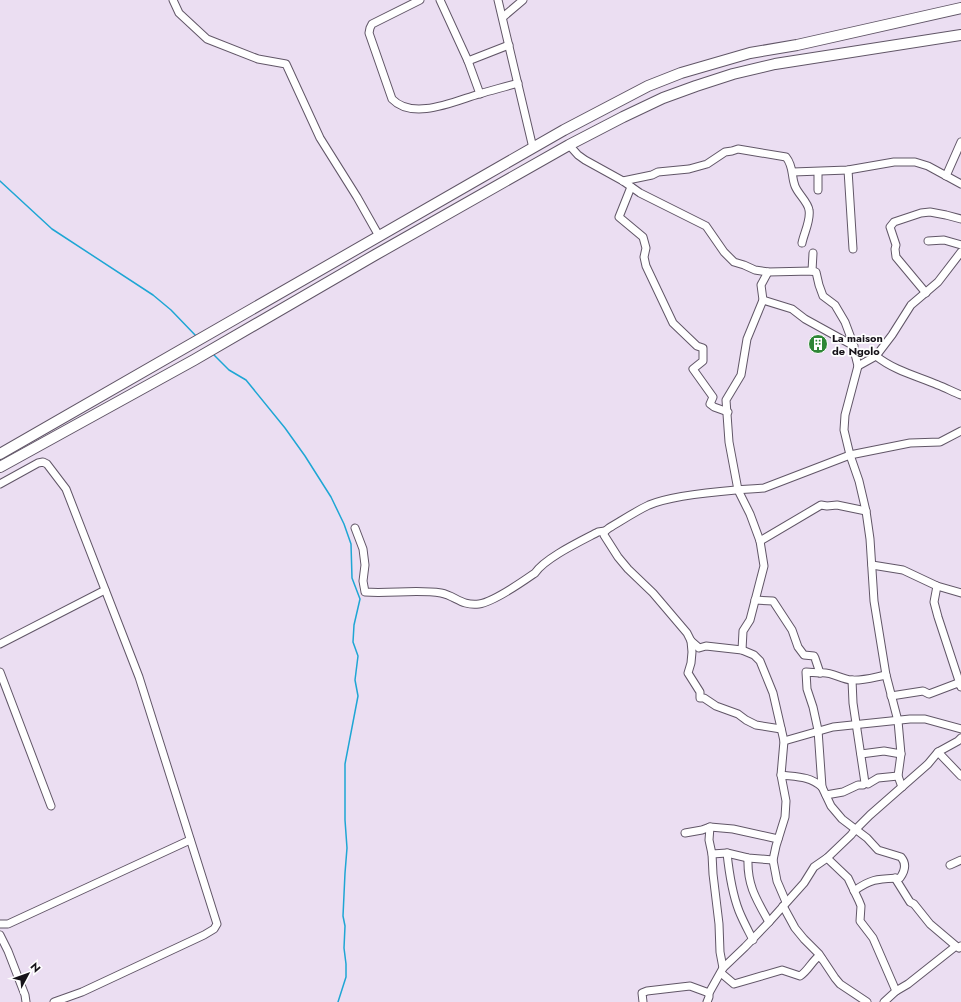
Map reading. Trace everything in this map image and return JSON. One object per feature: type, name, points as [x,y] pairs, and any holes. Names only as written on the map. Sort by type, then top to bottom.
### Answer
[{"type":"highway","points":[[0,454],[533,148],[648,86],[681,73],[750,53],[797,45],[961,8]]},
{"type":"highway","points":[[0,467],[194,360],[374,255],[569,145],[663,98],[733,74],[800,60],[961,35]]},
{"type":"street","points":[[173,0],[179,13],[207,39],[258,59],[286,64],[320,138],[357,197],[379,236]]},
{"type":"street","points":[[420,0],[372,24],[368,33],[392,99],[396,104],[418,109],[440,107],[518,83]]},
{"type":"street","points":[[440,0],[468,61],[480,94]]},
{"type":"street","points":[[498,0],[533,148]]},
{"type":"street","points":[[503,17],[523,0]]},
{"type":"street","points":[[468,61],[509,45]]},
{"type":"street","points":[[946,176],[961,142]]},
{"type":"street","points":[[569,145],[585,160],[655,201],[706,226],[724,252],[734,262],[755,270],[768,272],[816,272],[819,285],[835,305],[845,322],[854,346],[858,366],[845,415],[844,430],[866,511],[872,564],[874,601],[886,675],[898,720],[901,754],[898,776],[902,787]]},
{"type":"street","points":[[623,181],[658,172],[689,169],[707,164],[725,152],[732,152],[738,149],[786,156],[793,172],[794,184],[800,196],[808,205],[809,210],[809,217],[802,243]]},
{"type":"street","points":[[793,172],[848,170],[894,162],[915,162],[928,166],[961,184]]},
{"type":"street","points":[[848,170],[852,249]]},
{"type":"street","points":[[818,172],[818,190]]},
{"type":"street","points":[[631,187],[619,217],[643,237],[646,248],[644,257],[646,266],[673,323],[697,346],[702,348],[703,361],[693,369],[713,397],[710,404],[728,412]]},
{"type":"street","points":[[926,293],[896,257],[896,244],[890,227],[894,222],[926,213],[946,215],[961,219]]},
{"type":"street","points":[[928,241],[944,240],[961,245]]},
{"type":"street","points":[[858,366],[876,356],[892,335],[911,305],[938,282],[961,252]]},
{"type":"street","points":[[812,271],[813,253]]},
{"type":"street","points":[[742,650],[743,631],[750,620],[764,566],[760,541],[750,514],[738,490],[729,442],[726,400],[741,375],[747,339],[763,300],[761,285],[768,272]]},
{"type":"street","points":[[763,300],[792,309],[805,319],[854,346]]},
{"type":"street","points":[[876,356],[896,369],[938,384],[961,395]]},
{"type":"street","points":[[355,528],[363,548],[365,565],[363,581],[365,592],[382,593],[417,591],[443,593],[464,604],[478,604],[489,602],[535,573],[539,567],[556,556],[598,532],[605,531],[652,504],[688,496],[764,488],[850,455],[910,443],[940,442],[961,431]]},
{"type":"street","points":[[0,484],[38,463],[43,462],[47,464],[66,489],[139,678],[217,924],[214,929],[82,992],[54,1002]]},
{"type":"street","points":[[760,541],[821,504],[827,506],[837,505],[866,511]]},
{"type":"street","points":[[605,531],[604,535],[618,557],[653,593],[687,633],[691,641],[699,648],[706,646],[742,650],[754,655],[760,661],[773,693],[784,741],[781,775],[786,809],[774,860],[777,881],[795,928],[822,959],[840,984],[867,1002]]},
{"type":"street","points":[[872,564],[903,570],[937,586],[961,593]]},
{"type":"street","points":[[937,586],[934,602],[936,612],[961,686]]},
{"type":"street","points":[[0,644],[105,590]]},
{"type":"street","points":[[756,598],[773,601],[792,630],[798,647],[804,655],[814,656],[820,673]]},
{"type":"street","points":[[691,641],[691,663],[688,673],[700,692],[700,698],[738,714],[756,725],[781,729]]},
{"type":"street","points":[[0,672],[51,806]]},
{"type":"street","points":[[854,891],[876,879],[900,878],[904,873],[905,863],[902,858],[891,853],[878,850],[867,838],[855,830],[834,811],[822,787],[818,730],[807,689],[806,672],[825,672],[844,679],[852,680],[886,675]]},
{"type":"street","points":[[852,680],[853,703],[865,783]]},
{"type":"street","points":[[891,696],[923,691],[929,694],[955,684],[961,686]]},
{"type":"street","points":[[784,741],[818,730],[833,727],[898,720],[925,719],[961,729]]},
{"type":"street","points":[[707,1002],[709,992],[722,970],[769,922],[804,883],[814,867],[827,858],[852,835],[855,830],[885,801],[928,764],[938,752],[961,738]]},
{"type":"street","points":[[861,754],[884,751],[901,754]]},
{"type":"street","points":[[938,752],[961,776]]},
{"type":"street","points":[[781,775],[807,778],[822,787]]},
{"type":"street","points":[[826,795],[843,792],[865,783],[868,784],[878,778],[898,776]]},
{"type":"street","points":[[685,833],[710,827],[734,829],[778,839]]},
{"type":"street","points":[[710,827],[709,840],[712,854],[712,874],[719,924],[722,970],[734,984],[782,970],[800,976],[809,968],[817,957],[819,956],[822,959]]},
{"type":"street","points":[[0,924],[8,924],[190,840]]},
{"type":"street","points":[[712,854],[727,853],[748,858],[774,860]]},
{"type":"street","points":[[727,853],[728,868],[739,912],[752,940]]},
{"type":"street","points":[[748,858],[747,867],[751,889],[769,922]]},
{"type":"street","points":[[827,858],[846,875],[861,906],[860,921],[873,938],[896,991]]},
{"type":"street","points":[[950,865],[961,860]]},
{"type":"street","points":[[884,1002],[896,991],[959,947],[930,924],[914,904],[910,902],[895,878]]},
{"type":"street","points":[[0,935],[14,966],[25,995],[26,1002]]},
{"type":"street","points":[[643,1002],[642,993],[647,991],[690,986],[709,992]]},
{"type":"waterway","points":[[0,181],[52,229],[153,295],[171,310],[197,337]]},
{"type":"waterway","points":[[213,354],[229,370],[246,380],[285,428],[331,497],[344,524],[351,544],[352,578],[360,599],[354,625],[353,642],[358,656],[355,680],[358,696],[345,764],[345,820],[347,848],[343,916],[345,926],[344,948],[346,977],[338,1002]]},
{"type":"place","name":"La maison de Ngolo","points":[[818,344]]}]
